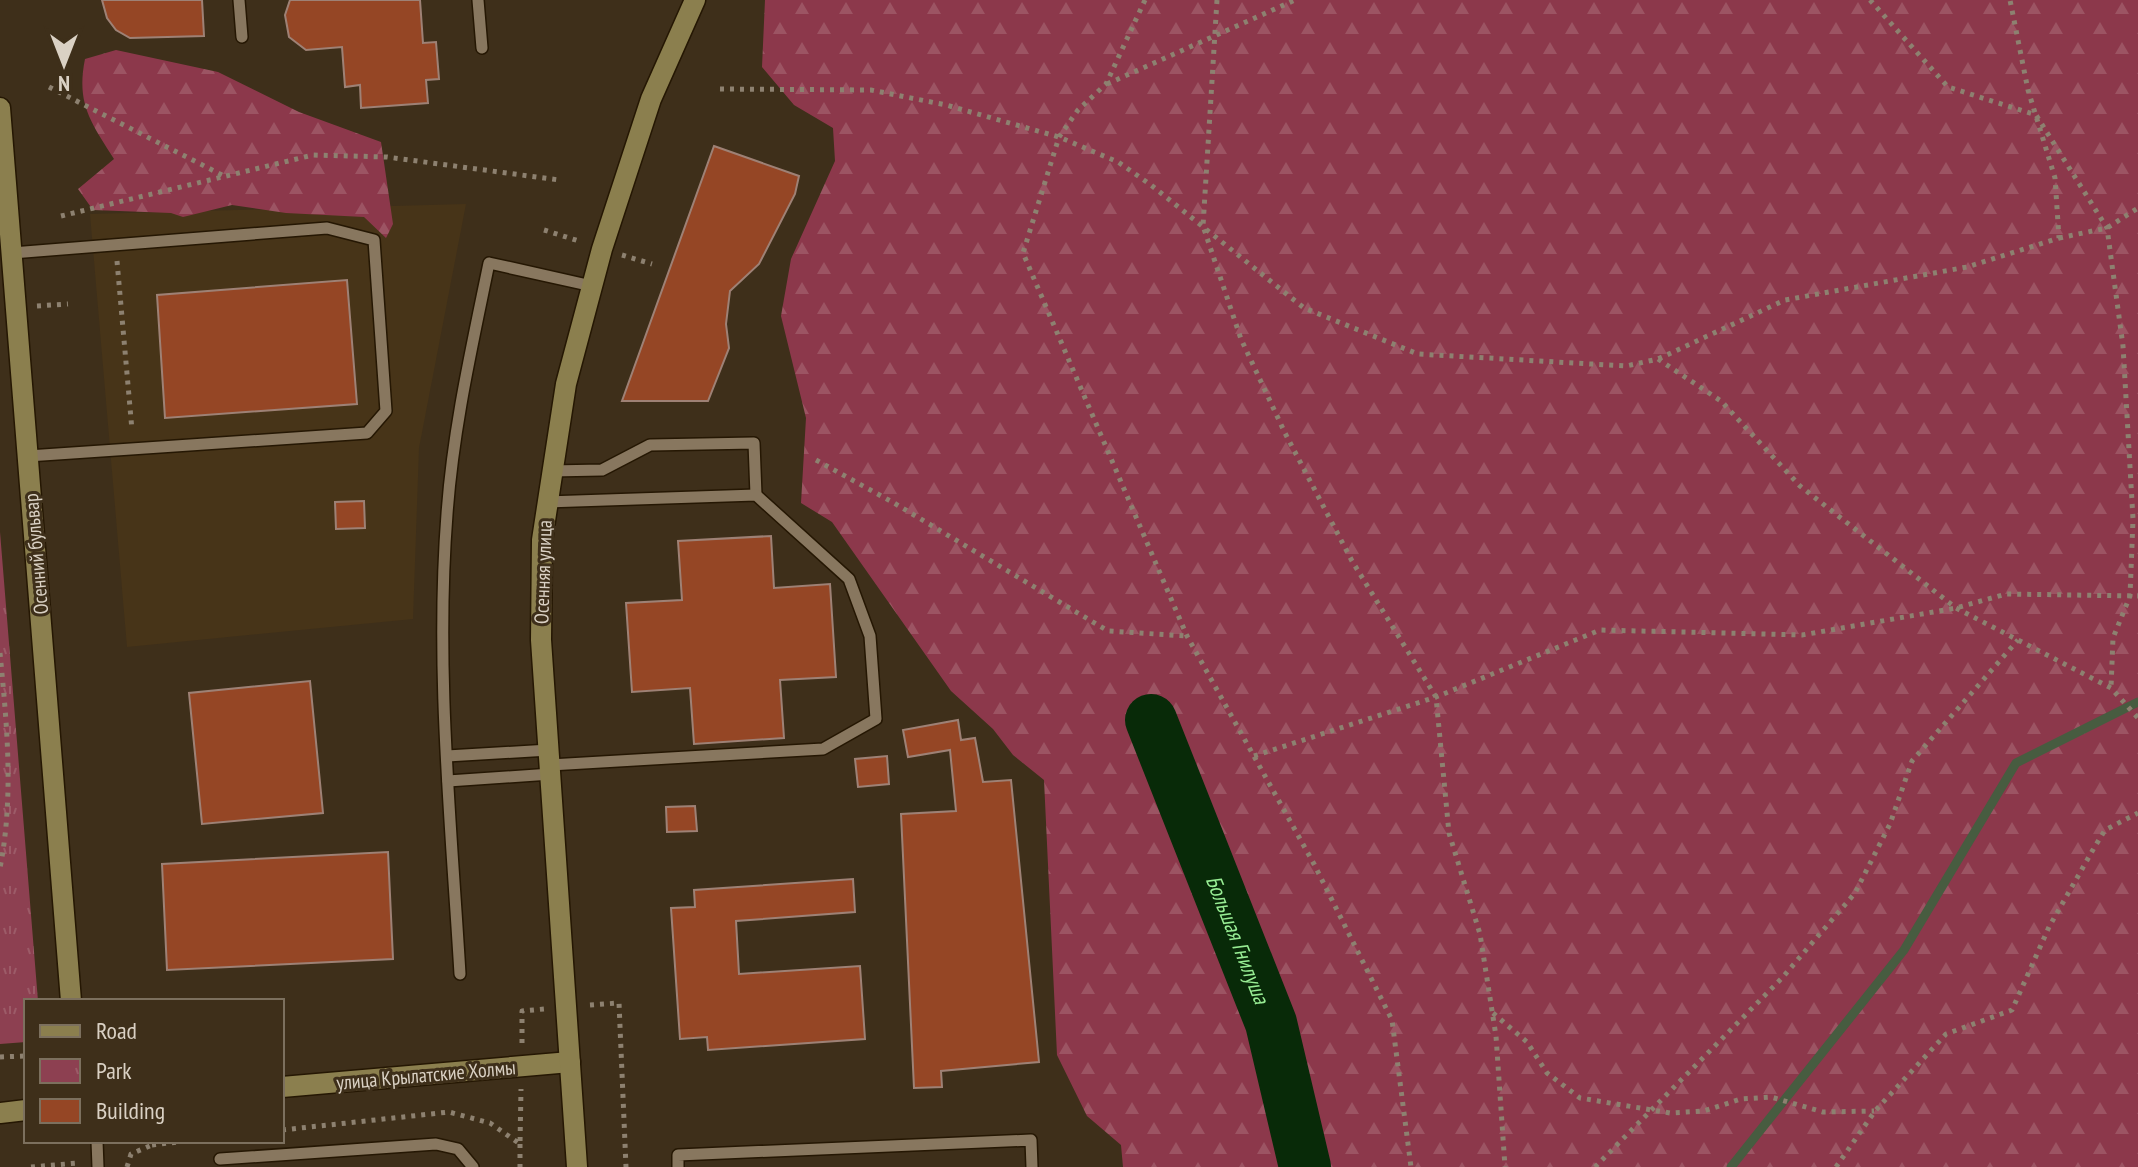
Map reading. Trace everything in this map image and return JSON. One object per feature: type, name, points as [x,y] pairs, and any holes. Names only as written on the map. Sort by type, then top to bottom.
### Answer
[{"type":"street","name":"Осенняя улица","points":[[577,1167],[540,593],[546,502],[566,384],[592,286],[651,99],[695,0]]},
{"type":"street","name":"Осенний бульвар","points":[[0,108],[71,999]]},
{"type":"street","name":"улица Крылатские Холмы","points":[[284,1087],[570,1062]]},
{"type":"street","points":[[0,1113],[24,1110]]},
{"type":"lane","points":[[239,0],[242,37]]},
{"type":"lane","points":[[478,0],[482,48]]},
{"type":"lane","points":[[12,253],[327,228],[374,240],[386,411],[367,433],[28,456]]},
{"type":"lane","points":[[460,974],[443,688],[446,515],[460,410],[489,263],[592,286]]},
{"type":"lane","points":[[551,471],[602,470],[650,445],[754,443],[756,495]]},
{"type":"lane","points":[[447,756],[550,763],[823,749],[876,719],[870,636],[849,579],[756,495],[546,502]]},
{"type":"lane","points":[[448,781],[550,763]]},
{"type":"lane","points":[[678,1167],[678,1155],[1031,1140],[1032,1167]]},
{"type":"lane","points":[[97,1143],[98,1167]]},
{"type":"lane","points":[[220,1159],[436,1144],[458,1149],[473,1167]]},
{"type":"path","points":[[1106,84],[1145,0]]},
{"type":"path","points":[[1217,0],[1203,226],[1241,339],[1285,433],[1352,561],[1436,697],[1449,833],[1480,934],[1492,1013],[1505,1167]]},
{"type":"path","points":[[1295,0],[1214,39],[1106,84],[1078,110],[1059,137],[1023,253],[1187,636],[1314,864],[1392,1020],[1411,1167]]},
{"type":"path","points":[[1870,0],[1948,87],[2036,115],[2107,228],[2123,346],[2133,519],[2130,596],[2113,638],[2111,688]]},
{"type":"path","points":[[2010,0],[2036,115],[2055,178],[2059,238]]},
{"type":"path","points":[[49,87],[227,177]]},
{"type":"path","points":[[720,89],[871,90],[946,105],[1059,137],[1118,162],[1304,308],[1418,354],[1626,366],[1658,359],[1785,300],[1967,267],[2059,238],[2107,228],[2138,208]]},
{"type":"path","points":[[61,216],[313,155],[387,157],[559,180]]},
{"type":"path","points":[[116,244],[134,449]]},
{"type":"path","points":[[1658,359],[1721,401],[1800,486],[1956,608],[2111,688],[2138,718]]},
{"type":"path","points":[[816,460],[1108,631],[1187,636]]},
{"type":"path","points":[[2133,519],[2138,511]]},
{"type":"path","points":[[1254,756],[1436,697],[1600,630],[1802,635],[1956,608],[2006,594],[2138,596]]},
{"type":"path","points":[[1595,1167],[1782,978],[1855,893],[1890,824],[1912,761],[2018,640]]},
{"type":"path","points":[[0,653],[9,779],[8,829],[0,868]]},
{"type":"path","points":[[1836,1167],[1875,1111],[1946,1034],[2012,1010],[2049,927],[2105,830],[2138,813]]},
{"type":"path","points":[[619,1003],[626,1167]]},
{"type":"path","points":[[1492,1013],[1527,1042],[1547,1073],[1580,1098],[1654,1110],[1704,1111],[1741,1099],[1771,1097],[1823,1112],[1875,1111]]},
{"type":"path","points":[[1,1055],[24,1056]]},
{"type":"path","points":[[127,1167],[131,1154],[152,1143]]},
{"type":"path","points":[[520,1144],[520,1167]]},
{"type":"shaded area","points":[[466,204],[419,448],[413,619],[127,647],[90,214]]},
{"type":"green space","points":[[765,0],[2138,0],[2138,1167],[1123,1167],[1121,1145],[1087,1116],[1057,1055],[1044,780],[1013,755],[993,729],[951,691],[832,522],[801,503],[806,418],[781,316],[791,259],[835,161],[833,128],[794,105],[762,67]]},
{"type":"green space","points":[[116,50],[218,72],[299,112],[381,142],[393,224],[386,238],[364,217],[286,213],[232,205],[183,217],[171,213],[93,210],[78,189],[114,159],[98,134],[84,101],[85,59]]},
{"type":"green space","points":[[0,532],[38,999],[24,999],[24,1042],[0,1044]]},
{"type":"building","points":[[102,0],[202,0],[204,36],[130,38],[116,30],[107,18]]},
{"type":"building","points":[[290,0],[420,0],[423,43],[436,42],[439,79],[426,80],[428,103],[361,108],[360,85],[345,87],[342,47],[306,50],[289,37],[285,15]]},
{"type":"building","points":[[714,146],[799,176],[795,194],[759,264],[730,291],[726,324],[729,348],[708,401],[622,401]]},
{"type":"building","points":[[347,280],[357,404],[165,418],[157,295]]},
{"type":"building","points":[[364,501],[365,528],[336,529],[335,502]]},
{"type":"building","points":[[771,536],[774,588],[830,584],[836,677],[780,680],[784,738],[694,744],[690,688],[632,692],[626,603],[682,600],[678,541]]},
{"type":"building","points":[[310,681],[323,813],[202,824],[189,693]]},
{"type":"building","points":[[958,720],[961,740],[975,738],[983,782],[1011,780],[1039,1062],[941,1071],[942,1087],[914,1088],[901,814],[956,811],[950,750],[908,757],[903,730]]},
{"type":"building","points":[[887,756],[889,784],[858,787],[855,759]]},
{"type":"building","points":[[695,806],[697,831],[667,832],[666,807]]},
{"type":"building","points":[[388,852],[393,959],[167,970],[162,864]]},
{"type":"building","points":[[853,879],[855,912],[736,921],[739,974],[860,966],[865,1039],[708,1050],[707,1037],[680,1039],[671,908],[695,907],[694,890]]},
{"type":"waterway","points":[[1731,1167],[1904,950],[2016,763],[2138,702]]},
{"type":"waterway","name":"Большая Гнилуша","points":[[1151,720],[1271,1023],[1305,1167]]}]
